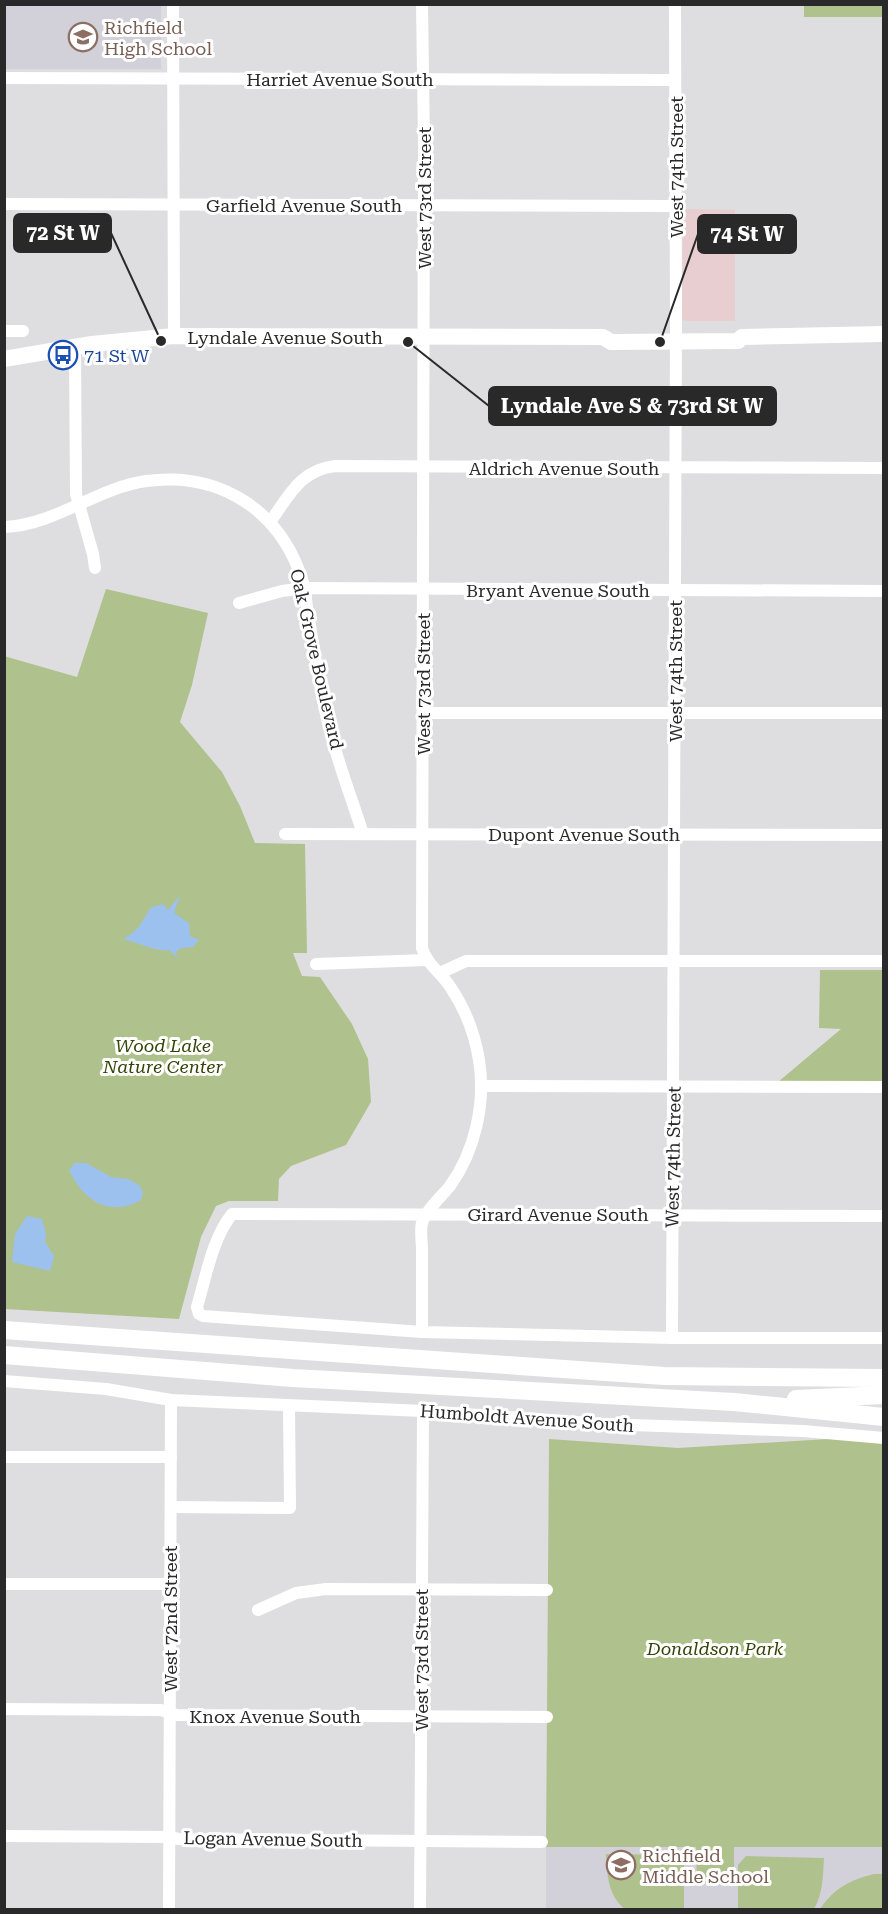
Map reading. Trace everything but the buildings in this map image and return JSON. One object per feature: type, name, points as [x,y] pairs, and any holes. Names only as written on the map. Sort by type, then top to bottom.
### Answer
[{"type":"highway","points":[[4,1330],[664,1376],[882,1382]]},
{"type":"highway","points":[[4,1355],[293,1378],[734,1402],[884,1417]]},
{"type":"highway","points":[[734,1402],[882,1382]]},
{"type":"main road","name":"Lyndale Avenue South","points":[[4,359],[75,347],[174,336],[603,337],[610,332],[738,341],[742,337],[884,334]]},
{"type":"street","points":[[173,4],[174,336]]},
{"type":"street","name":"West 73rd Street","points":[[422,4],[424,79],[422,948],[426,960]]},
{"type":"street","name":"West 74th Street","points":[[672,1338],[675,4]]},
{"type":"street","name":"Harriet Avenue South","points":[[4,78],[675,81]]},
{"type":"street","name":"Garfield Avenue South","points":[[4,204],[675,206]]},
{"type":"street","points":[[4,331],[23,331]]},
{"type":"street","points":[[75,347],[76,494],[95,568]]},
{"type":"street","name":"Aldrich Avenue South","points":[[270,522],[304,477],[324,467],[884,468]]},
{"type":"street","name":"Oak Grove Boulevard","points":[[4,527],[39,522],[124,486],[146,481],[191,481],[213,486],[234,494],[270,522],[296,563],[304,588],[323,700],[363,834]]},
{"type":"street","name":"Bryant Avenue South","points":[[239,603],[282,591],[304,588],[884,591]]},
{"type":"street","points":[[423,712],[884,713]]},
{"type":"street","name":"Dupont Avenue South","points":[[285,834],[884,835]]},
{"type":"street","points":[[316,964],[426,960],[440,972],[464,1011],[473,1035],[482,1086],[476,1129],[464,1162],[422,1223],[422,1332],[672,1338],[884,1338]]},
{"type":"street","points":[[440,972],[466,961],[884,961]]},
{"type":"street","points":[[482,1086],[884,1087]]},
{"type":"street","name":"Girard Avenue South","points":[[422,1332],[203,1316],[199,1314],[197,1307],[218,1239],[224,1224],[232,1214],[884,1216]]},
{"type":"street","name":"Humboldt Avenue South","points":[[4,1381],[106,1389],[171,1400],[423,1411],[604,1424],[814,1431],[884,1438]]},
{"type":"street","name":"West 72nd Street","points":[[169,1910],[171,1400]]},
{"type":"street","points":[[171,1507],[290,1508],[289,1406]]},
{"type":"street","name":"West 73rd Street","points":[[420,1910],[423,1411]]},
{"type":"street","points":[[4,1457],[171,1457]]},
{"type":"street","points":[[4,1584],[170,1584]]},
{"type":"street","points":[[258,1610],[297,1593],[310,1591],[547,1590]]},
{"type":"street","name":"Knox Avenue South","points":[[4,1709],[161,1710],[177,1715],[547,1717]]},
{"type":"street","name":"Logan Avenue South","points":[[4,1836],[542,1842]]},
{"type":"shaded area","name":"Richfield High School","points":[[5,5],[161,5],[161,69],[5,69]]},
{"type":"shaded area","points":[[683,209],[735,210],[735,321],[686,321],[682,319]]},
{"type":"shaded area","name":"Richfield Middle School","points":[[546,1847],[697,1847],[697,1883],[734,1847],[883,1847],[883,1909],[546,1910]]},
{"type":"green space","points":[[804,5],[883,5],[883,17],[804,17]]},
{"type":"green space","name":"Wood Lake Nature Center","points":[[106,589],[208,613],[192,685],[180,722],[222,772],[240,806],[255,843],[305,844],[307,953],[293,953],[302,976],[320,977],[352,1024],[368,1059],[371,1102],[346,1145],[291,1166],[279,1179],[278,1201],[229,1201],[216,1206],[201,1237],[179,1319],[5,1309],[4,656],[77,677]]},
{"type":"green space","points":[[820,970],[882,970],[884,972],[883,1084],[778,1082],[841,1029],[819,1028]]},
{"type":"green space","name":"Donaldson Park","points":[[845,1438],[883,1444],[883,1847],[734,1847],[734,1883],[697,1883],[696,1847],[546,1847],[549,1439],[678,1448]]},
{"type":"green space","points":[[606,1854],[679,1855],[684,1859],[684,1909],[625,1909],[619,1904],[612,1891]]},
{"type":"green space","points":[[746,1856],[824,1858],[821,1891],[814,1909],[738,1909],[738,1865]]},
{"type":"green space","points":[[874,1874],[883,1874],[883,1909],[820,1909],[843,1886]]},
{"type":"water","points":[[180,895],[174,913],[189,923],[190,936],[199,940],[193,947],[181,948],[175,953],[178,959],[169,950],[152,948],[123,939],[139,926],[150,908],[163,904],[168,910]]},
{"type":"water","points":[[75,1163],[86,1163],[111,1177],[128,1179],[139,1185],[143,1192],[141,1200],[118,1207],[98,1203],[89,1197],[75,1181],[69,1170]]},
{"type":"water","points":[[27,1216],[42,1219],[46,1234],[45,1242],[54,1256],[50,1271],[12,1262],[15,1234]]},
{"type":"place","name":"Richfield High School","points":[[83,37]]},
{"type":"place","name":"72 St W","points":[[161,341]]},
{"type":"place","name":"Lyndale Ave S & 73rd St W","points":[[408,342]]},
{"type":"place","name":"74 St W","points":[[660,342]]},
{"type":"place","name":"71 St W","points":[[63,355]]},
{"type":"place","name":"Richfield Middle School","points":[[621,1865]]}]
